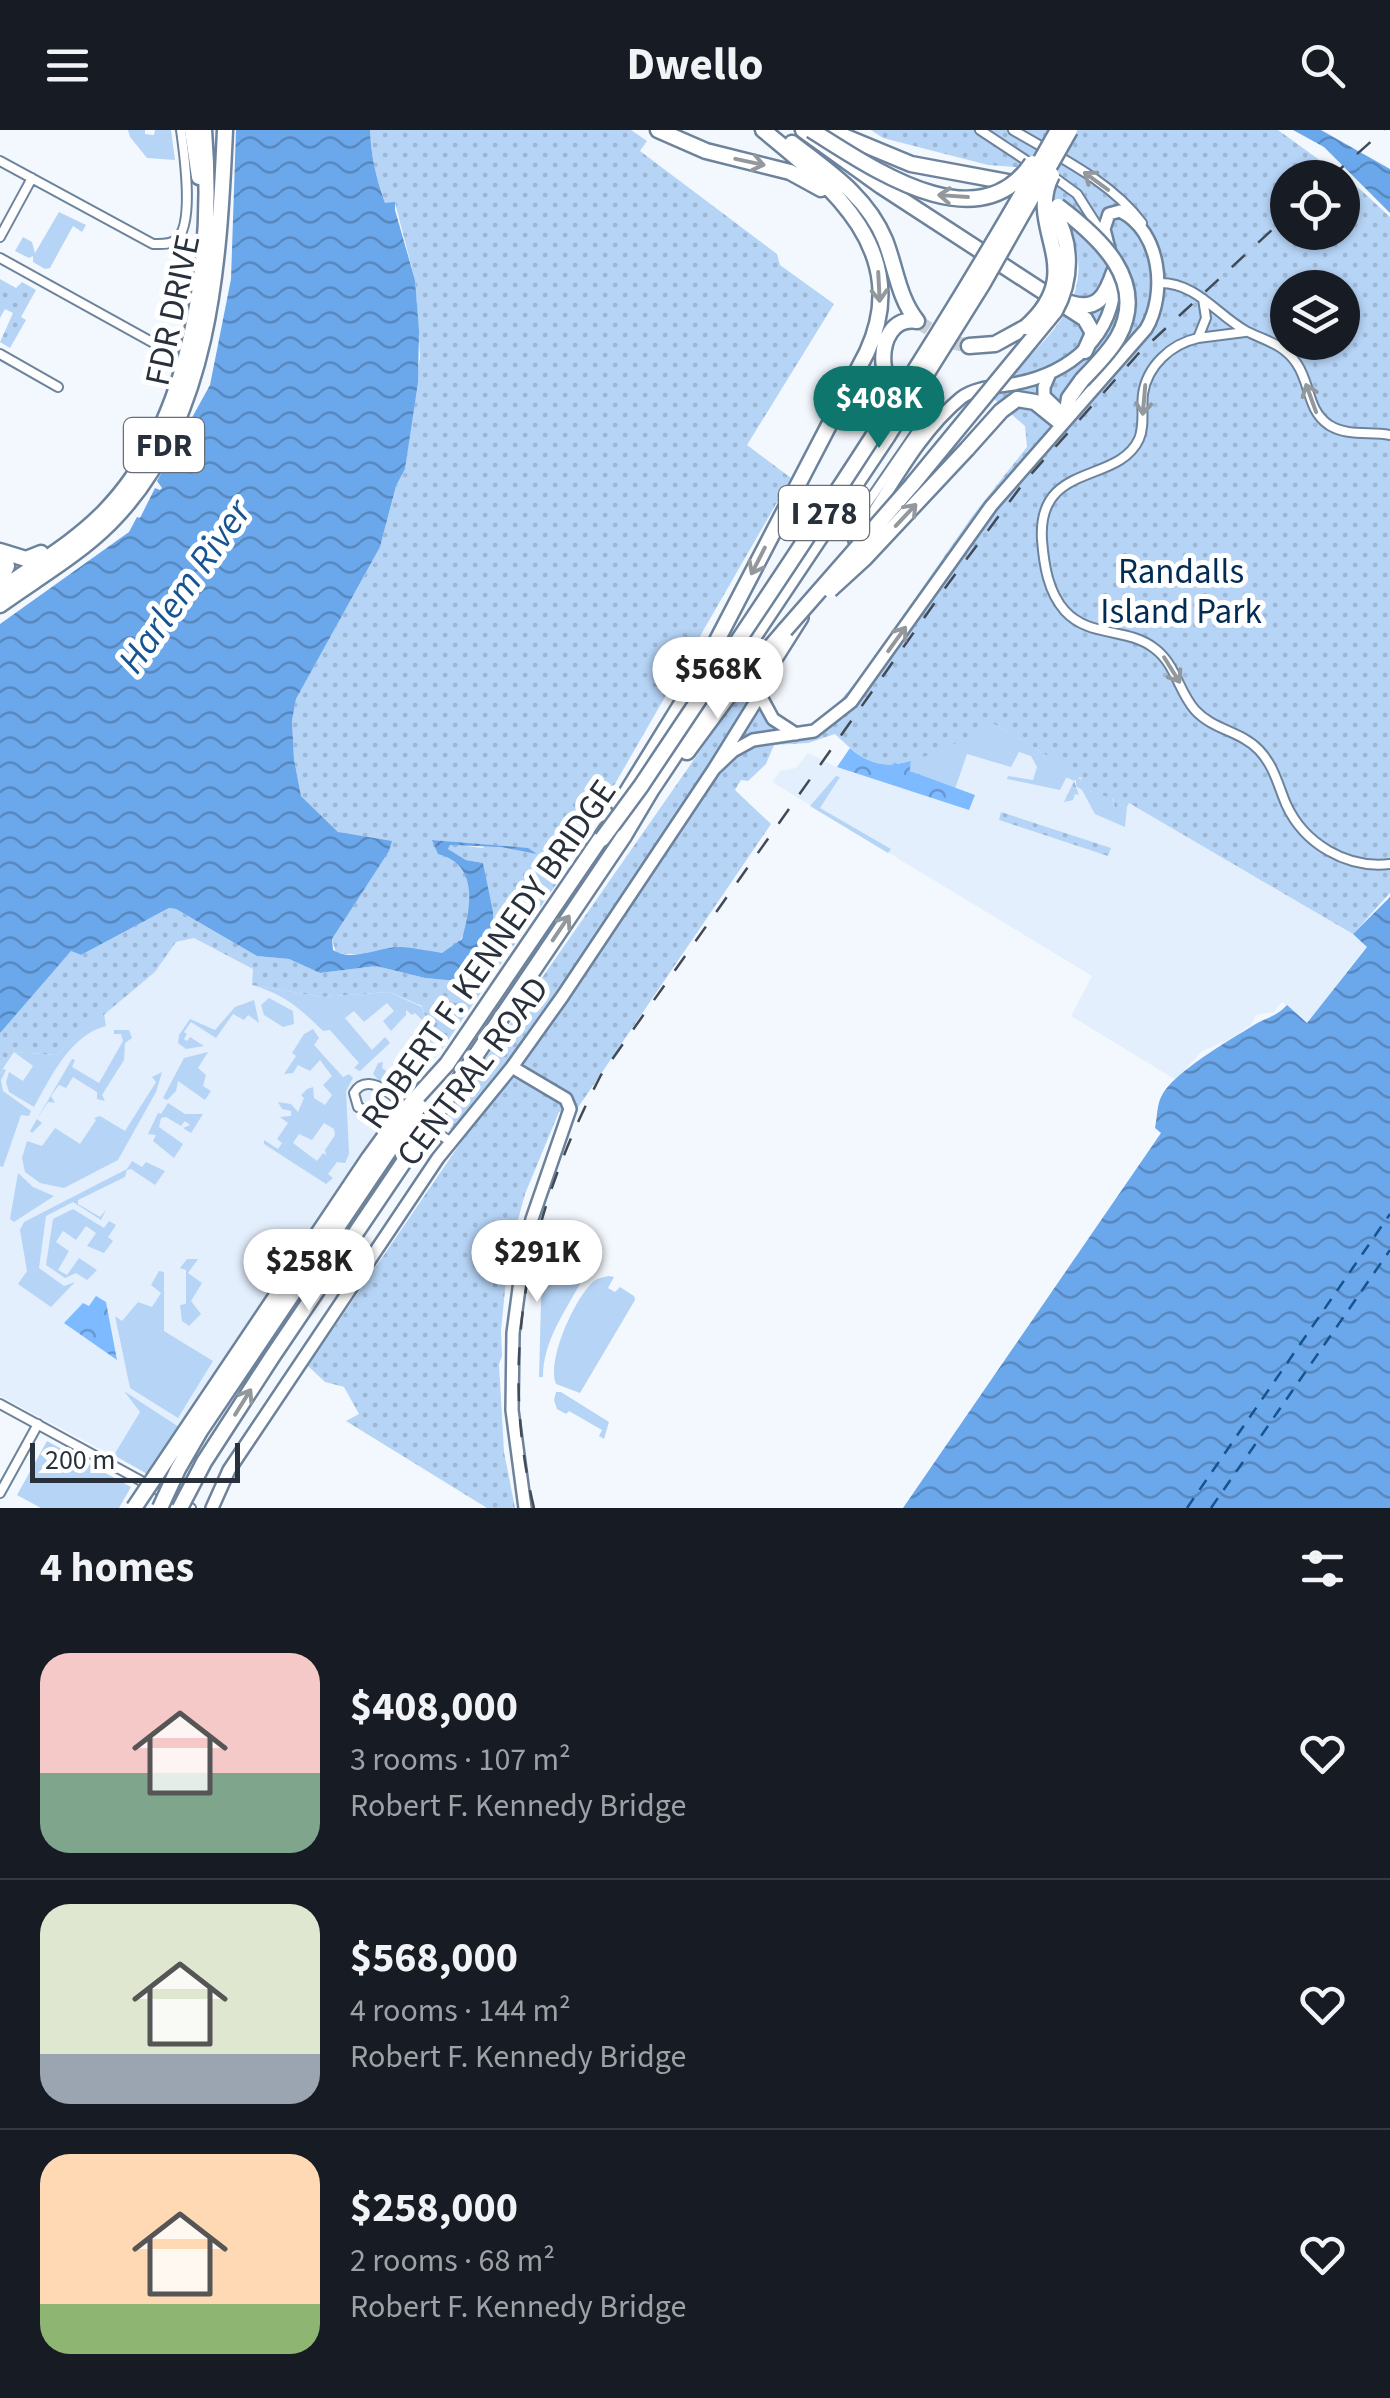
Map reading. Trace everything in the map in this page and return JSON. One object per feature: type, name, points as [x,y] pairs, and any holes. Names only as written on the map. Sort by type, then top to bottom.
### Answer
[{"type":"highway","points":[[192,130],[205,232]]},
{"type":"highway","points":[[204,130],[208,192],[205,232]]},
{"type":"highway","points":[[213,130],[220,221]]},
{"type":"highway","name":"FDR DRIVE","points":[[0,605],[106,528],[132,498],[176,422],[194,374],[210,300],[220,221],[225,130]]},
{"type":"highway","points":[[658,130],[706,151],[799,176],[822,190],[859,224]]},
{"type":"highway","points":[[602,839],[698,677],[871,344],[879,316],[880,284],[875,257],[859,224],[832,190],[764,130]]},
{"type":"highway","points":[[775,130],[839,179],[862,202],[882,234],[902,297],[917,322],[905,320],[889,334],[884,354],[889,385],[906,406],[931,411]]},
{"type":"highway","points":[[785,130],[1053,296],[1090,324],[1093,336],[1086,351]]},
{"type":"highway","points":[[807,130],[903,202]]},
{"type":"highway","points":[[807,130],[898,182],[929,194],[960,198],[988,194],[1012,184],[1027,170],[1050,130]]},
{"type":"highway","points":[[785,630],[866,558],[1014,400],[1028,399],[1064,420],[1069,398],[1118,336],[1125,318],[1127,292],[1112,255],[1031,188],[1002,179],[924,167],[828,130]]},
{"type":"highway","name":"ROBERT F. KENNEDY BRIDGE","points":[[160,1508],[200,1432],[447,1064],[691,713],[902,396],[1058,130]]},
{"type":"highway","points":[[969,346],[994,344],[1014,336],[1032,322],[1048,301],[1057,263],[1046,215],[1046,191],[1072,130]]},
{"type":"highway","name":"ROBERT F. KENNEDY BRIDGE","points":[[180,1508],[204,1462],[272,1357],[624,836],[936,361],[1072,130]]},
{"type":"highway","points":[[624,836],[729,696],[1056,311],[1064,293],[1068,260],[1055,208]]},
{"type":"highway","name":"FDR DRIVE","points":[[0,590],[86,528],[121,492],[154,438],[179,382],[196,310],[205,232]]},
{"type":"highway","points":[[1053,296],[1078,306],[1092,306],[1106,295],[1114,272]]},
{"type":"highway","points":[[999,386],[1003,398],[1001,411]]},
{"type":"highway","points":[[0,553],[21,558],[36,556],[121,492]]},
{"type":"highway","points":[[0,553],[7,566],[0,580]]},
{"type":"highway","points":[[134,1508],[369,1158],[398,1118],[447,1064]]},
{"type":"street","points":[[0,161],[153,244],[172,242],[184,227],[186,183],[181,130]]},
{"type":"street","points":[[980,130],[1069,186],[1090,210],[1108,245]]},
{"type":"street","points":[[1013,130],[1078,169],[1130,208],[1150,238],[1154,255]]},
{"type":"street","points":[[0,238],[32,178]]},
{"type":"street","points":[[931,411],[963,396],[1050,373],[1086,351],[1108,314],[1114,272],[1106,220],[1110,214],[1120,212],[1134,222],[1154,255]]},
{"type":"street","name":"CENTRAL ROAD","points":[[714,769],[746,743],[821,728],[851,702],[964,541],[1146,329],[1156,305],[1159,283],[1154,255]]},
{"type":"street","points":[[0,258],[168,352]]},
{"type":"street","points":[[1159,283],[1180,285],[1249,332],[1277,344],[1294,359],[1313,408],[1328,424],[1347,432],[1390,435]]},
{"type":"street","points":[[1198,338],[1206,318],[1203,299]]},
{"type":"street","points":[[1249,332],[1198,338],[1170,350],[1149,376],[1143,393],[1141,434],[1130,453],[1070,481],[1050,503],[1042,530],[1050,586],[1061,606],[1080,623],[1094,630],[1131,636],[1159,652],[1196,711],[1214,725],[1248,740],[1265,757],[1294,818],[1316,842],[1348,860],[1390,864]]},
{"type":"street","points":[[0,354],[58,387]]},
{"type":"street","points":[[1050,373],[1044,387],[1046,400],[1064,420]]},
{"type":"street","name":"CENTRAL ROAD","points":[[863,520],[934,424],[963,396]]},
{"type":"street","name":"CENTRAL ROAD","points":[[212,1508],[229,1470],[450,1142],[548,1018],[714,769],[760,694],[778,654],[931,411]]},
{"type":"street","points":[[760,694],[773,719],[798,735]]},
{"type":"street","points":[[512,1067],[566,1099],[570,1109],[532,1219],[513,1332],[512,1410],[526,1508]]},
{"type":"street","points":[[378,1084],[382,1091],[384,1097],[372,1111],[362,1110],[355,1103],[354,1093],[359,1085],[378,1084]]},
{"type":"street","points":[[382,1091],[407,1107],[420,1123]]},
{"type":"street","points":[[378,1108],[420,1123],[450,1142]]},
{"type":"street","points":[[0,1404],[191,1508]]},
{"type":"street","points":[[0,1492],[38,1424]]},
{"type":"shaded area","points":[[994,724],[1353,934],[1367,946],[1307,1023],[1282,1002],[1274,1012],[1256,1015],[1251,1025],[1201,1052],[1176,1080],[1071,1016],[1092,976],[772,782],[780,771],[796,768],[808,753],[837,767],[850,748],[859,756]]},
{"type":"shaded area","points":[[194,938],[254,969],[252,984],[365,993],[422,1007],[437,1056],[369,1149],[149,1475],[0,1396],[0,1073],[14,1052],[56,1055],[155,972],[176,942]]},
{"type":"green space","points":[[128,130],[145,130],[145,134],[154,135],[155,130],[171,130],[175,160],[147,158]]},
{"type":"green space","points":[[370,130],[631,130],[647,141],[640,151],[777,254],[780,265],[834,304],[747,445],[791,478],[562,876],[437,1056],[422,1006],[389,992],[321,997],[252,985],[253,969],[194,938],[176,942],[155,972],[56,1055],[14,1052],[0,1073],[0,1031],[71,951],[81,955],[169,908],[257,956],[289,959],[320,973],[376,966],[425,978],[479,983],[495,965],[488,945],[493,927],[483,863],[466,860],[448,849],[450,844],[483,848],[485,845],[433,840],[463,867],[469,881],[469,918],[459,941],[442,953],[400,948],[369,954],[336,953],[332,939],[373,875],[351,836],[338,832],[301,796],[294,759],[292,721],[296,699],[380,547],[396,486],[405,469],[420,356],[415,280],[395,203],[385,203],[379,185]]},
{"type":"green space","name":"Randalls Island Park","points":[[871,130],[1278,130],[1320,160],[1270,160],[1270,250],[1360,250],[1360,189],[1390,217],[1390,893],[1353,934],[1129,803],[1115,809],[1113,799],[1090,791],[1080,777],[1074,781],[1066,777],[1075,772],[994,724],[935,753],[902,763],[868,760],[835,734],[808,743],[774,745],[766,764],[748,781],[741,780],[735,790],[771,824],[577,1109],[559,1112],[525,1194],[510,1249],[515,1249],[511,1268],[507,1270],[499,1364],[504,1452],[515,1508],[487,1508],[346,1421],[359,1414],[344,1387],[325,1382],[308,1366],[468,1132],[438,1127],[732,705],[746,688],[765,699],[771,713],[793,727],[808,727],[830,713],[1027,447],[1025,426],[993,398],[1060,321],[1072,300],[1078,259],[1066,220],[1026,168],[988,165],[883,138]]},
{"type":"green space","points":[[59,212],[86,225],[82,232],[73,226],[50,268],[33,262],[33,256],[15,251],[23,237],[32,242],[35,253]]},
{"type":"green space","points":[[0,279],[16,288],[22,282],[36,290],[21,317],[26,320],[10,348],[0,342],[13,313],[5,309],[0,318]]},
{"type":"green space","points":[[994,724],[1076,772],[1066,778],[1060,790],[1007,779],[1008,776],[1033,780],[1037,767],[1031,756],[1019,752],[1011,767],[967,754],[955,789],[910,771],[911,760]]},
{"type":"green space","points":[[850,748],[879,763],[911,760],[910,771],[975,795],[969,810],[837,767]]},
{"type":"green space","points":[[836,776],[840,777],[820,808],[891,849],[888,853],[810,806]]},
{"type":"green space","points":[[1076,777],[1086,782],[1090,791],[1112,798],[1115,808],[1122,804],[1127,807],[1125,827],[1095,814],[1076,786]]},
{"type":"green space","points":[[1074,781],[1079,795],[1064,802]]},
{"type":"green space","points":[[1001,812],[1111,848],[1108,856],[999,820]]},
{"type":"green space","points":[[252,985],[321,997],[389,992],[422,1007],[434,1046],[405,1089],[388,1078],[382,1084],[373,1074],[378,1063],[383,1062],[382,1068],[393,1076],[398,1071],[403,1076],[428,1050],[419,1028],[424,1022],[415,1013],[406,1010],[391,1031],[383,1021],[394,1011],[387,1003],[364,1022],[354,1011],[345,1018],[372,1050],[385,1037],[390,1043],[360,1071],[354,1068],[359,1063],[330,1030],[323,1031],[273,992]]},
{"type":"green space","points":[[269,998],[293,1011],[294,1024],[283,1027],[264,1015],[261,1005]]},
{"type":"green space","points":[[254,1000],[259,1023],[248,1015],[244,1020],[233,1014],[216,1038],[191,1022],[184,1039],[190,1037],[204,1046],[186,1049],[178,1043],[190,1019],[215,1030],[235,1007]]},
{"type":"green space","points":[[104,1014],[106,1026],[72,1048],[34,1107],[9,1092],[9,1072],[23,1081],[33,1066],[14,1052],[56,1055]]},
{"type":"green space","points":[[313,1029],[319,1038],[314,1045],[343,1077],[349,1074],[353,1078],[346,1091],[349,1154],[345,1163],[337,1162],[328,1174],[333,1178],[326,1184],[264,1144],[264,1140],[278,1149],[282,1143],[277,1139],[288,1123],[280,1117],[291,1116],[291,1111],[282,1109],[278,1102],[291,1104],[298,1112],[304,1098],[301,1095],[307,1089],[313,1087],[314,1098],[325,1105],[332,1095],[323,1085],[332,1076],[320,1060],[310,1071],[298,1065],[293,1073],[284,1074],[304,1034]],"holes":[[[324,1123],[334,1129],[326,1155],[323,1153],[317,1161],[293,1143],[299,1134],[312,1140]]]},
{"type":"green space","points":[[114,1030],[129,1030],[132,1038],[125,1043],[124,1060],[102,1095],[105,1101],[97,1099],[97,1092],[73,1077],[66,1088],[59,1085],[51,1096],[55,1103],[48,1102],[37,1119],[72,1059],[72,1067],[99,1083],[123,1041],[121,1034],[114,1034]]},
{"type":"green space","points":[[208,1052],[198,1068],[206,1075],[203,1086],[211,1091],[205,1100],[178,1081],[176,1091],[167,1100],[163,1098],[184,1058]]},
{"type":"green space","points":[[3,1069],[3,1091],[31,1111],[29,1116],[21,1115],[3,1167],[0,1073]]},
{"type":"green space","points":[[162,1072],[156,1092],[118,1160],[64,1188],[40,1183],[25,1172],[22,1158],[27,1141],[42,1146],[55,1128],[80,1144],[94,1118],[100,1116],[125,1131],[156,1082],[152,1077]]},
{"type":"green space","points":[[168,1103],[185,1114],[203,1114],[191,1133],[183,1128],[190,1125],[185,1121],[181,1126],[161,1118],[159,1127],[183,1144],[174,1158],[153,1141],[156,1135],[148,1134]]},
{"type":"green space","points":[[37,1119],[42,1123],[30,1131]]},
{"type":"green space","points":[[132,1161],[142,1167],[146,1162],[165,1171],[155,1185],[127,1170],[125,1177],[78,1200],[78,1204],[100,1217],[106,1210],[101,1220],[73,1202],[46,1216],[39,1268],[64,1286],[75,1282],[51,1307],[18,1284],[27,1271],[20,1230],[24,1222],[127,1169]]},
{"type":"green space","points":[[18,1173],[33,1187],[54,1196],[14,1222],[10,1219]]},
{"type":"green space","points":[[73,1209],[104,1228],[109,1221],[116,1225],[108,1237],[113,1241],[104,1253],[87,1246],[96,1233],[86,1226],[76,1240],[63,1231],[56,1242],[69,1251],[58,1270],[67,1275],[79,1258],[97,1270],[87,1280],[76,1273],[65,1278],[46,1265],[53,1219]]},
{"type":"green space","points":[[552,1231],[572,1248],[581,1282],[556,1327],[543,1377],[539,1377],[541,1301]]},
{"type":"green space","points":[[187,1259],[198,1259],[188,1273],[202,1283],[191,1301],[201,1314],[189,1326],[182,1321],[180,1305],[186,1304],[186,1270],[180,1268]]},
{"type":"green space","points":[[159,1271],[164,1272],[164,1331],[213,1361],[178,1418],[130,1388],[115,1316],[122,1321],[138,1302],[152,1307],[161,1293],[151,1285]]},
{"type":"green space","points":[[614,1277],[608,1288],[615,1292],[620,1287],[635,1300],[580,1393],[556,1384],[555,1360],[571,1315],[587,1289],[596,1280]]},
{"type":"green space","points":[[96,1296],[106,1302],[117,1360],[64,1323],[83,1303],[89,1306]]},
{"type":"green space","points":[[124,1391],[179,1427],[149,1475],[114,1455],[140,1412]]},
{"type":"green space","points":[[556,1392],[609,1422],[604,1439],[599,1436],[602,1430],[569,1411],[566,1414],[557,1409]]},
{"type":"green space","points":[[47,1441],[131,1487],[119,1508],[41,1508],[17,1495]]},
{"type":"water","name":"Harlem River","points":[[236,130],[370,130],[379,185],[385,203],[395,202],[415,280],[418,382],[405,469],[396,486],[380,547],[296,699],[292,721],[301,796],[338,832],[392,841],[332,939],[333,950],[349,955],[402,947],[442,953],[462,939],[469,901],[466,877],[451,859],[438,854],[432,840],[528,848],[537,854],[501,847],[450,845],[448,849],[466,860],[483,863],[493,912],[488,945],[495,964],[491,974],[479,983],[425,978],[376,966],[320,973],[289,959],[257,956],[169,908],[81,955],[71,951],[0,1033],[0,624],[129,532],[155,488],[162,488],[157,481],[210,385],[231,279]]},
{"type":"water","points":[[1293,130],[1321,130],[1390,169],[1390,213],[1360,183],[1360,160],[1337,160],[1324,147]]},
{"type":"water","points":[[1390,897],[1390,1508],[903,1508],[1161,1133],[1155,1128],[1160,1100],[1167,1087],[1203,1057],[1287,1005],[1307,1023],[1367,947],[1353,934]]},
{"type":"ferry route","points":[[1187,1508],[1390,1214]]},
{"type":"ferry route","points":[[1211,1508],[1390,1250]]},
{"type":"tunnel","points":[[917,321],[947,341],[969,346]]},
{"type":"railway","points":[[1350,160],[1384,130]]},
{"type":"railway","points":[[534,1508],[523,1451],[519,1395],[520,1340],[527,1286],[538,1232],[555,1179],[601,1075],[1025,481],[1138,354],[1270,232]]}]
